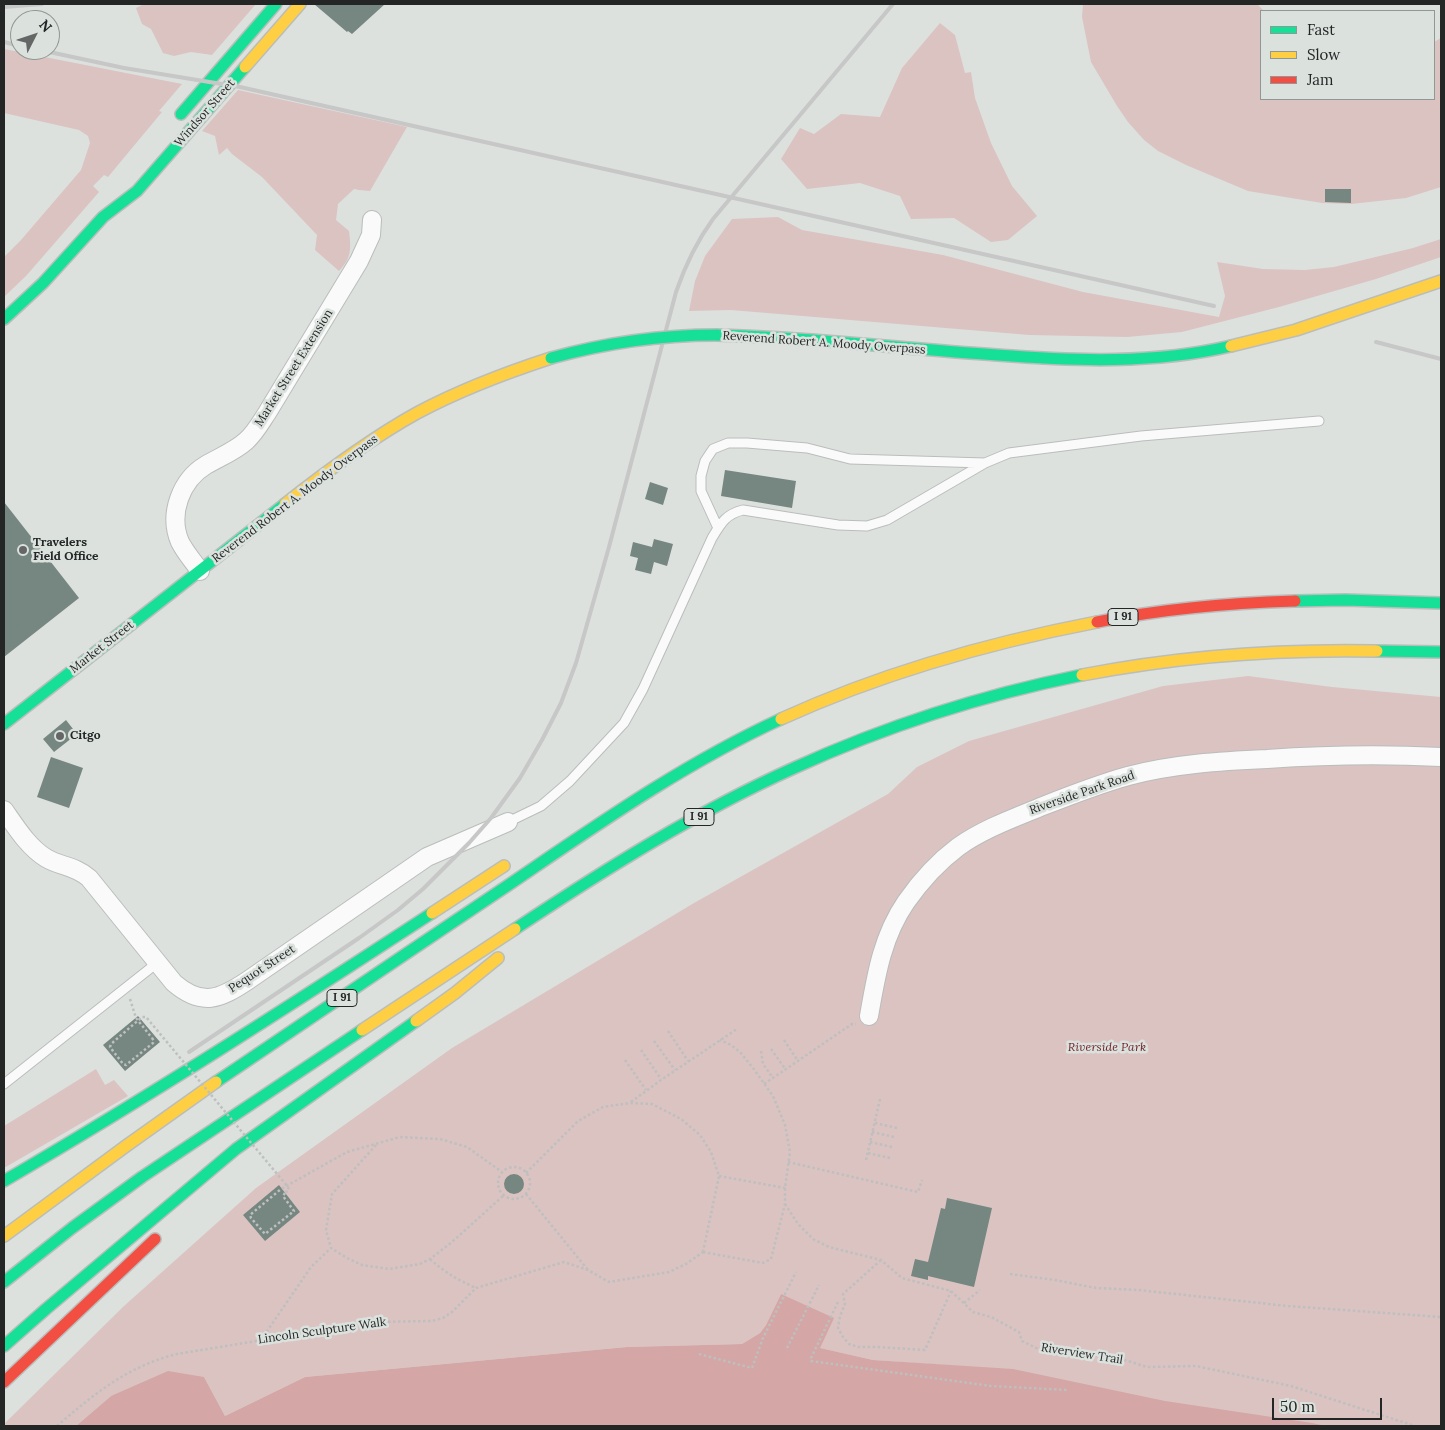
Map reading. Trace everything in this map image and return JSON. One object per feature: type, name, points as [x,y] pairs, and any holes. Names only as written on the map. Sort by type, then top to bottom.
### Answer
[{"type":"main road","name":"Windsor Street","points":[[176,120],[276,4]]},
{"type":"main road","name":"Windsor Street","points":[[4,319],[38,289],[104,216],[136,191],[300,4]]},
{"type":"main road","points":[[260,22],[274,34]]},
{"type":"main road","name":"Windsor Street","points":[[104,216],[121,187]]},
{"type":"main road","name":"Reverend Robert A. Moody Overpass","points":[[200,571],[316,480],[400,423],[465,389],[500,375],[575,351],[623,342],[716,335],[795,338],[1048,359],[1085,361],[1145,359],[1202,353],[1260,340],[1441,282]]},
{"type":"main road","name":"Market Street","points":[[4,724],[200,571]]},
{"type":"main road","name":"I 91","points":[[4,1236],[167,1116],[592,828],[687,770],[793,714],[901,672],[943,659],[999,642],[1096,622],[1143,614],[1237,604],[1310,600],[1441,603]]},
{"type":"main road","name":"I 91","points":[[4,1282],[72,1228],[142,1177],[544,909],[670,833],[792,769],[884,731],[978,700],[1020,688],[1098,672],[1169,660],[1219,655],[1322,649],[1441,652]]},
{"type":"main road","points":[[638,784],[687,770]]},
{"type":"main road","points":[[4,1181],[76,1139],[232,1042],[516,858]]},
{"type":"main road","points":[[4,1346],[46,1308],[250,1138],[476,978],[509,948],[544,909]]},
{"type":"main road","points":[[240,1160],[274,1131],[303,1102]]},
{"type":"main road","points":[[4,1382],[165,1229]]},
{"type":"street","name":"Market Street Extension","points":[[200,571],[183,548],[177,533],[176,511],[182,490],[194,474],[206,465],[238,448],[253,434],[359,261],[368,243],[372,220]]},
{"type":"street","name":"Riverside Park Road","points":[[864,1021],[882,952],[894,922],[906,903],[920,883],[950,853],[993,827],[1107,782],[1179,766],[1319,756],[1441,757]]},
{"type":"street","name":"Pequot Street","points":[[4,810],[28,842],[39,853],[53,862],[76,869],[89,878],[174,983],[189,994],[208,999],[220,996],[257,975],[427,857],[508,822]]},
{"type":"lane","points":[[508,822],[541,806],[570,781],[624,723],[643,689],[712,538],[721,523],[732,513],[743,510],[838,525],[867,526],[887,520],[985,463],[1009,453],[1141,436],[1319,421]]},
{"type":"lane","points":[[718,528],[701,491],[701,476],[705,461],[713,449],[728,443],[807,448],[850,459],[985,463]]},
{"type":"lane","points":[[4,1084],[157,963]]},
{"type":"path","points":[[128,987],[134,1014],[152,1038],[154,1041],[126,1065],[123,1064],[109,1046],[142,1017],[146,1017],[288,1187],[289,1190],[283,1195],[294,1211],[267,1234],[264,1233],[250,1215],[282,1189],[347,1152],[400,1138],[440,1139],[467,1147],[502,1172]]},
{"type":"path","points":[[764,1084],[852,1024],[864,1021]]},
{"type":"path","points":[[630,1103],[646,1090],[737,1029]]},
{"type":"path","points":[[668,1031],[688,1061]]},
{"type":"path","points":[[526,1173],[578,1121],[603,1107],[630,1103],[652,1104],[681,1119],[700,1136],[711,1152],[719,1176],[703,1252],[763,1263],[771,1259],[785,1204],[785,1188],[790,1152],[785,1125],[773,1096],[740,1052],[720,1040]]},
{"type":"path","points":[[784,1040],[798,1061]]},
{"type":"path","points":[[654,1041],[675,1070]]},
{"type":"path","points":[[771,1049],[786,1070]]},
{"type":"path","points":[[640,1050],[661,1080]]},
{"type":"path","points":[[761,1051],[763,1064],[773,1078]]},
{"type":"path","points":[[625,1060],[646,1090]]},
{"type":"path","points":[[866,1160],[880,1099]]},
{"type":"path","points":[[874,1123],[896,1128]]},
{"type":"path","points":[[872,1132],[894,1137]]},
{"type":"path","points":[[870,1142],[892,1147]]},
{"type":"path","points":[[377,1144],[332,1194],[326,1230],[331,1248],[347,1258],[362,1264],[389,1269],[420,1264],[430,1259],[452,1242],[503,1196]]},
{"type":"path","points":[[868,1153],[890,1158]]},
{"type":"path","points":[[788,1162],[918,1192],[922,1180]]},
{"type":"path","points":[[510,1168],[518,1168],[526,1173],[529,1180],[526,1194],[519,1199],[503,1196],[498,1188],[498,1180],[502,1172],[510,1168]]},
{"type":"path","points":[[719,1176],[785,1188]]},
{"type":"path","points":[[526,1194],[588,1270]]},
{"type":"path","points":[[785,1204],[798,1224],[812,1239],[829,1247],[880,1260],[902,1278],[951,1291],[925,1350],[858,1347],[849,1344],[838,1328],[845,1304],[843,1294],[880,1260]]},
{"type":"path","points":[[261,1340],[312,1267],[331,1248]]},
{"type":"path","name":"Lincoln Sculpture Walk","points":[[57,1426],[94,1395],[128,1373],[150,1362],[177,1354],[373,1322],[432,1321],[443,1318],[452,1312],[476,1288],[564,1262],[588,1270],[609,1282],[669,1272],[686,1264],[703,1252]]},
{"type":"path","points":[[430,1259],[450,1275],[476,1288]]},
{"type":"path","points":[[699,1354],[752,1368],[763,1338],[796,1272]]},
{"type":"path","points":[[1010,1274],[1096,1288],[1138,1290],[1288,1306],[1441,1317]]},
{"type":"path","points":[[787,1348],[819,1284]]},
{"type":"path","points":[[964,1303],[980,1290]]},
{"type":"path","name":"Riverview Trail","points":[[951,1291],[973,1312],[991,1317],[1019,1332],[1022,1341],[1036,1348],[1059,1353],[1115,1357],[1147,1367],[1196,1366],[1291,1386],[1415,1426]]},
{"type":"path","points":[[838,1302],[811,1361],[991,1386],[1068,1390]]},
{"type":"green space","points":[[144,4],[256,4],[212,55],[191,52],[174,56],[163,53],[151,29],[142,24],[136,8]]},
{"type":"green space","points":[[1083,4],[1257,4],[1263,10],[1260,10],[1260,100],[1435,100],[1435,41],[1441,38],[1441,187],[1406,198],[1351,204],[1322,203],[1248,191],[1186,165],[1158,151],[1144,140],[1128,122],[1091,62],[1082,17]]},
{"type":"green space","points":[[940,23],[955,35],[965,73],[971,72],[975,98],[991,143],[1012,186],[1037,216],[1008,240],[991,242],[954,218],[911,219],[900,196],[860,183],[807,189],[781,159],[800,128],[814,134],[841,114],[880,117],[902,68]]},
{"type":"green space","points":[[4,49],[10,50],[10,60],[60,60],[182,84],[159,111],[162,112],[108,177],[104,175],[93,186],[99,192],[26,276],[4,297],[4,257],[81,170],[90,143],[88,136],[79,130],[4,113]]},
{"type":"green space","points":[[238,90],[407,127],[370,191],[354,189],[338,204],[336,220],[349,231],[350,243],[350,252],[339,271],[315,250],[317,235],[262,177],[227,148],[219,155],[215,136],[202,131]]},
{"type":"green space","points":[[778,217],[802,230],[943,255],[1083,292],[1219,317],[1225,296],[1217,262],[1263,269],[1305,270],[1334,267],[1413,248],[1441,239],[1441,257],[1376,279],[1182,332],[1127,337],[1029,335],[731,310],[689,311],[695,281],[705,256],[732,219]]},
{"type":"green space","name":"Riverside Park","points":[[1248,676],[1332,687],[1441,697],[1441,1426],[1077,1426],[957,1366],[873,1360],[819,1348],[781,1294],[760,1333],[742,1344],[627,1347],[305,1377],[225,1416],[204,1377],[111,1396],[76,1426],[4,1426],[124,1306],[256,1188],[452,1048],[694,903],[888,794],[917,767],[969,741],[1163,686]]},
{"type":"green space","points":[[96,1069],[105,1085],[114,1080],[128,1096],[4,1168],[4,1126]]},
{"type":"shaded area","points":[[781,1294],[834,1318],[820,1348],[873,1360],[1013,1369],[1165,1401],[1326,1426],[76,1426],[111,1396],[168,1371],[204,1377],[225,1416],[305,1377],[627,1347],[742,1344],[760,1333]]},
{"type":"building","points":[[314,4],[385,4],[352,34],[347,32]]},
{"type":"building","points":[[1325,189],[1351,189],[1351,203],[1325,202]]},
{"type":"building","points":[[725,470],[796,481],[792,508],[721,496]]},
{"type":"building","points":[[650,482],[668,488],[663,505],[645,499]]},
{"type":"building","name":"Travelers Field Office","points":[[4,502],[79,598],[4,657]]},
{"type":"building","points":[[654,539],[673,544],[667,566],[654,562],[651,574],[635,570],[638,558],[630,556],[633,542],[652,547]]},
{"type":"building","name":"Citgo","points":[[66,720],[77,734],[54,752],[43,739]]},
{"type":"building","points":[[51,757],[83,768],[69,808],[37,797]]},
{"type":"building","points":[[138,1016],[160,1042],[125,1071],[103,1045]]},
{"type":"building","points":[[514,1174],[521,1177],[524,1184],[521,1191],[514,1194],[507,1191],[504,1184],[507,1177]]},
{"type":"building","points":[[279,1185],[300,1212],[265,1241],[243,1215]]},
{"type":"building","points":[[947,1198],[992,1208],[974,1287],[928,1276],[928,1280],[911,1276],[915,1259],[928,1262],[941,1208],[945,1209]]},
{"type":"railway","points":[[4,7],[42,4]]},
{"type":"railway","points":[[189,1052],[398,910],[423,889],[469,843],[491,818],[520,778],[561,703],[576,663],[609,547],[676,292],[692,254],[713,219],[893,4]]},
{"type":"railway","points":[[4,42],[10,44]]},
{"type":"railway","points":[[60,54],[124,68],[240,87],[1214,306]]},
{"type":"railway","points":[[1376,342],[1441,359]]},
{"type":"traffic: fast","points":[[181,114],[276,4]]},
{"type":"traffic: fast","points":[[4,319],[43,283],[103,217],[137,191],[245,67]]},
{"type":"traffic: fast","points":[[716,335],[786,338],[1085,360],[1173,356],[1231,346]]},
{"type":"traffic: fast","points":[[551,358],[633,341],[674,336],[716,335]]},
{"type":"traffic: fast","points":[[4,724],[285,504]]},
{"type":"traffic: fast","points":[[1295,601],[1345,600],[1441,603]]},
{"type":"traffic: fast","points":[[1377,651],[1441,652]]},
{"type":"traffic: fast","points":[[515,929],[651,843],[722,803],[794,768],[899,725],[935,713],[1008,692],[1082,675]]},
{"type":"traffic: fast","points":[[216,1082],[637,799],[672,777],[781,719]]},
{"type":"traffic: fast","points":[[4,1181],[166,1083],[432,913]]},
{"type":"traffic: fast","points":[[4,1346],[236,1149],[416,1021]]},
{"type":"traffic: fast","points":[[4,1282],[72,1228],[142,1177],[362,1030]]},
{"type":"traffic: slow","points":[[245,67],[300,4]]},
{"type":"traffic: slow","points":[[1231,346],[1296,330],[1441,281]]},
{"type":"traffic: slow","points":[[285,504],[349,456],[417,413],[483,382],[551,358]]},
{"type":"traffic: slow","points":[[781,719],[858,687],[936,661],[1056,630],[1097,622]]},
{"type":"traffic: slow","points":[[1082,675],[1119,668],[1229,655],[1303,651],[1377,651]]},
{"type":"traffic: slow","points":[[432,913],[504,866]]},
{"type":"traffic: slow","points":[[362,1030],[515,929]]},
{"type":"traffic: slow","points":[[416,1021],[455,993],[498,958]]},
{"type":"traffic: slow","points":[[4,1236],[216,1082]]},
{"type":"traffic: jam","points":[[1097,622],[1196,607],[1295,601]]},
{"type":"traffic: jam","points":[[4,1382],[155,1239]]},
{"type":"place","name":"Travelers Field Office","points":[[23,550]]},
{"type":"place","name":"Citgo","points":[[60,736]]}]
